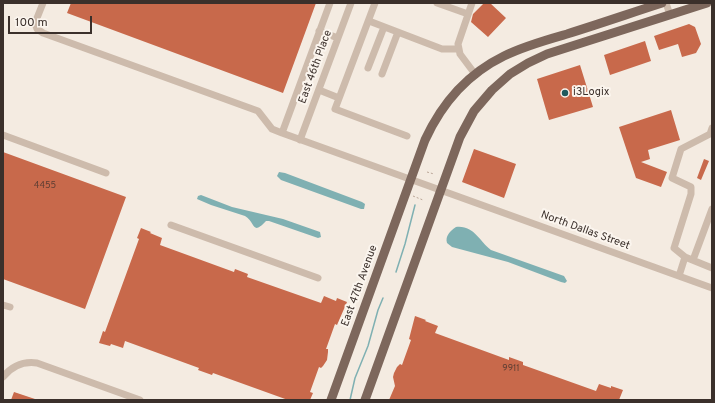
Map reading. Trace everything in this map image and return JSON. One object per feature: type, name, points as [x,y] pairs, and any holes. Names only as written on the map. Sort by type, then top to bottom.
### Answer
[{"type":"main road","name":"East 47th Avenue","points":[[331,400],[425,140],[438,114],[447,101],[461,85],[475,74],[486,66],[514,51],[662,3]]},
{"type":"main road","points":[[366,400],[460,137],[470,119],[489,93],[510,74],[547,54],[707,3]]},
{"type":"street","points":[[43,3],[35,23],[37,29],[43,33],[258,111],[272,129],[441,191]]},
{"type":"street","points":[[282,133],[330,3]]},
{"type":"street","name":"East 46th Place","points":[[300,140],[351,3]]},
{"type":"street","points":[[375,3],[335,109],[407,136]]},
{"type":"street","points":[[437,3],[468,14]]},
{"type":"street","points":[[472,3],[458,44],[460,54],[475,74]]},
{"type":"street","points":[[666,3],[670,14]]},
{"type":"street","points":[[369,21],[442,49],[459,49]]},
{"type":"street","points":[[368,68],[384,26]]},
{"type":"street","points":[[319,31],[338,38]]},
{"type":"street","points":[[382,74],[398,32]]},
{"type":"street","points":[[319,90],[339,98]]},
{"type":"street","points":[[712,128],[710,134],[681,149],[672,178],[691,187],[691,194],[674,248],[685,258],[712,268]]},
{"type":"street","points":[[3,135],[106,172]]},
{"type":"street","name":"North Dallas Street","points":[[441,191],[712,288]]},
{"type":"street","points":[[693,260],[712,209]]},
{"type":"street","points":[[171,225],[318,278]]},
{"type":"street","points":[[678,276],[685,258]]},
{"type":"street","points":[[3,377],[11,368],[21,364],[42,364],[140,400]]},
{"type":"path","points":[[427,172],[434,174]]},
{"type":"path","points":[[413,196],[423,200]]},
{"type":"water","points":[[279,172],[362,202],[365,204],[364,209],[281,180],[277,176]]},
{"type":"water","points":[[201,195],[232,207],[283,219],[320,232],[321,237],[318,238],[269,221],[266,221],[256,228],[245,216],[197,199],[198,196]]},
{"type":"water","points":[[456,227],[467,228],[472,231],[491,250],[564,276],[567,281],[565,283],[561,282],[508,262],[452,247],[447,243],[447,236]]},
{"type":"building","points":[[71,3],[316,3],[283,93],[67,13]]},
{"type":"building","points":[[484,3],[490,3],[506,18],[488,37],[471,22],[473,14]]},
{"type":"building","points":[[689,24],[695,27],[701,44],[696,53],[682,57],[678,44],[659,50],[654,36]]},
{"type":"building","points":[[645,41],[651,61],[610,75],[604,55]]},
{"type":"building","name":"i3Logix","points":[[580,65],[593,107],[549,120],[537,79]]},
{"type":"building","points":[[671,110],[680,140],[648,150],[650,159],[641,162],[667,172],[661,187],[636,178],[619,127]]},
{"type":"building","points":[[474,149],[516,164],[504,198],[462,182]]},
{"type":"building","points":[[3,152],[126,197],[85,309],[3,279]]},
{"type":"building","points":[[704,159],[709,161],[701,180],[697,178]]},
{"type":"building","points":[[141,228],[162,238],[160,245],[234,272],[235,269],[248,274],[247,277],[321,303],[324,296],[336,301],[337,298],[347,302],[337,325],[335,324],[326,349],[328,349],[327,360],[321,368],[319,367],[310,392],[313,393],[310,400],[288,400],[213,373],[212,375],[198,370],[199,368],[125,341],[123,348],[111,344],[110,346],[99,343],[103,331],[105,332],[139,239],[137,238]]},
{"type":"building","points":[[415,316],[438,326],[435,333],[509,360],[509,357],[523,362],[523,365],[596,391],[599,384],[623,390],[619,400],[389,400],[395,386],[393,377],[394,373],[400,364],[402,365],[411,340],[409,339]]},
{"type":"building","points":[[14,392],[35,399],[35,400],[11,400]]},
{"type":"waterway","points":[[396,272],[415,205]]},
{"type":"waterway","points":[[350,400],[355,378],[368,346],[383,298]]},
{"type":"place","name":"i3Logix","points":[[565,93]]}]
